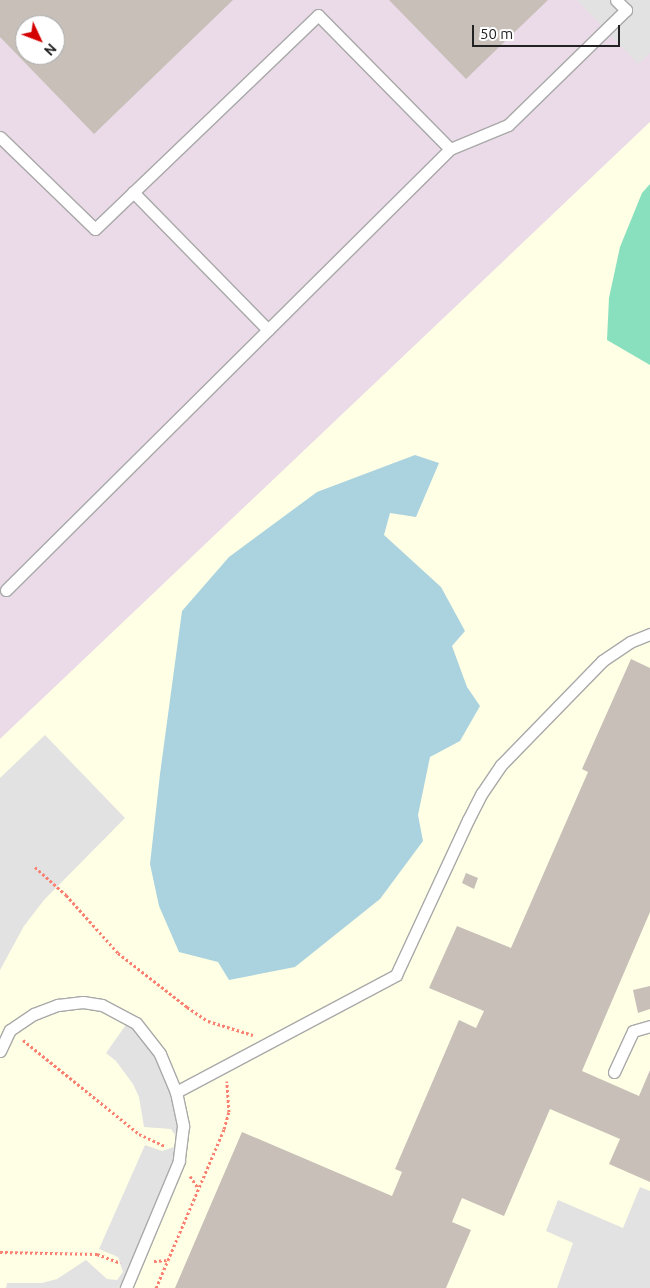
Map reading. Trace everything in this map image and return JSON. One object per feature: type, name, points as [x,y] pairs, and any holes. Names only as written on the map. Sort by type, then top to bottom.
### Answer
[{"type":"lane","points":[[6,590],[450,149],[508,125],[626,10],[616,0]]},
{"type":"lane","points":[[0,137],[95,228],[318,15],[450,149]]},
{"type":"lane","points":[[133,192],[268,330]]},
{"type":"lane","points":[[176,1092],[223,1065],[396,974],[482,792],[501,765],[602,661],[630,642],[650,634]]},
{"type":"lane","points":[[0,1051],[10,1030],[34,1014],[58,1005],[83,1002],[102,1005],[136,1023],[151,1039],[160,1054],[176,1092],[183,1126],[179,1161],[126,1288]]},
{"type":"lane","points":[[614,1072],[633,1031],[650,1026]]},
{"type":"lane","points":[[118,1288],[130,1276]]},
{"type":"path","points":[[35,867],[66,895],[118,953],[187,1007],[208,1021],[270,1040]]},
{"type":"path","points":[[10,1030],[139,1134],[168,1148],[198,1188]]},
{"type":"path","points":[[156,1288],[224,1129],[229,1112],[228,1086],[223,1065]]},
{"type":"path","points":[[0,1252],[97,1254],[115,1263],[168,1260]]},
{"type":"shaded area","points":[[0,0],[650,0],[650,122],[0,739]]},
{"type":"shaded area","points":[[577,0],[650,0],[650,53],[638,64]]},
{"type":"shaded area","points":[[650,122],[650,1288],[0,1288],[0,739]]},
{"type":"shaded area","points":[[45,735],[125,818],[44,900],[24,926],[0,970],[0,778]]},
{"type":"shaded area","points":[[130,1019],[136,1023],[176,1092],[179,1161],[130,1276],[118,1288],[6,1288],[7,1283],[42,1283],[57,1279],[86,1260],[107,1279],[117,1280],[123,1272],[118,1257],[99,1249],[145,1145],[162,1151],[174,1147],[177,1138],[171,1129],[144,1127],[139,1097],[133,1084],[116,1061],[106,1053]]},
{"type":"shaded area","points":[[640,1187],[650,1191],[650,1288],[557,1288],[573,1243],[546,1231],[558,1200],[623,1228]]},
{"type":"green space","points":[[650,184],[650,365],[607,340],[609,298],[620,247],[642,193]]},
{"type":"water","points":[[415,455],[439,463],[416,517],[390,513],[384,535],[441,587],[465,631],[452,646],[467,687],[480,706],[460,741],[430,757],[418,815],[423,841],[380,899],[295,967],[229,980],[218,962],[179,952],[159,906],[150,864],[182,611],[229,557],[317,492]]},
{"type":"building","points":[[0,0],[233,0],[94,134],[27,65],[65,65],[65,15],[15,15],[15,52],[0,37]]},
{"type":"building","points":[[389,0],[548,0],[466,79]]},
{"type":"building","points":[[631,659],[650,668],[650,912],[582,1071],[639,1096],[650,1070],[650,1182],[609,1164],[620,1139],[550,1109],[504,1216],[462,1198],[452,1222],[471,1230],[446,1288],[175,1288],[242,1132],[392,1196],[402,1172],[395,1169],[459,1020],[476,1028],[484,1011],[429,988],[457,926],[511,948],[588,772],[582,769]]},
{"type":"building","points":[[466,873],[478,878],[474,889],[462,883]]},
{"type":"building","points":[[650,986],[650,1009],[638,1013],[633,990]]}]
